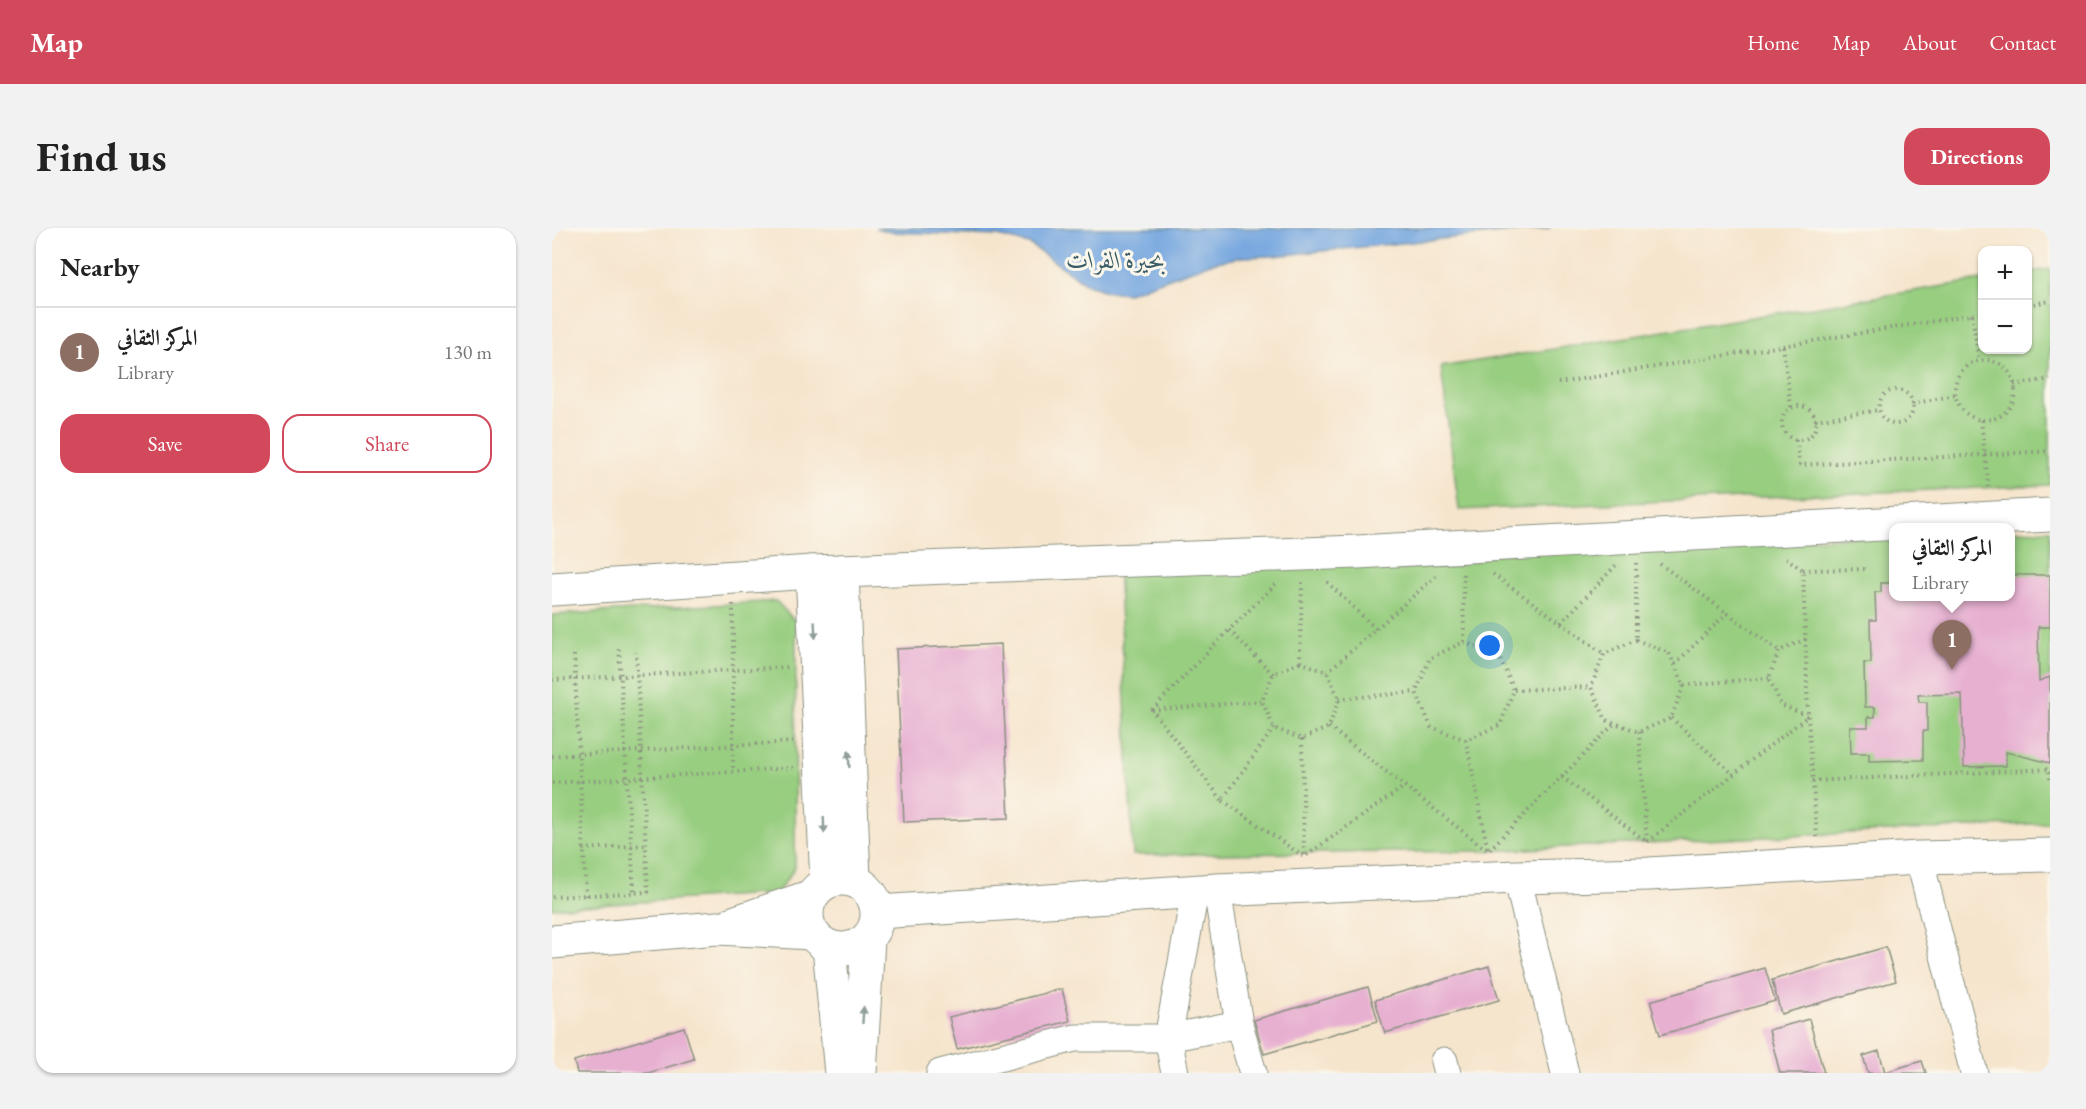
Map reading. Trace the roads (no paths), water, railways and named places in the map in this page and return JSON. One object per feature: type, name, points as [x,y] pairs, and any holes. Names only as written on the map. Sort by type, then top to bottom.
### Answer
[{"type":"main road","points":[[1899,523],[2050,515]]},
{"type":"main road","points":[[552,589],[827,572],[1357,552],[1889,524]]},
{"type":"main road","points":[[827,572],[821,753],[831,886]]},
{"type":"main road","points":[[827,572],[831,886]]},
{"type":"main road","points":[[552,942],[717,928],[821,940],[840,950],[850,949],[873,925],[1206,891],[1305,872],[1500,869],[1648,858],[1819,865],[1919,858],[2050,855]]},
{"type":"main road","points":[[717,928],[831,886],[864,885],[872,894],[877,905],[873,925],[860,1073]]},
{"type":"main road","points":[[831,886],[808,905],[807,915],[821,940],[841,1073]]},
{"type":"street","points":[[1919,858],[1974,1073]]},
{"type":"street","points":[[1500,869],[1565,1073]]},
{"type":"street","points":[[1206,891],[1253,1073]]},
{"type":"street","points":[[1175,1073],[1168,1038],[1206,891]]},
{"type":"street","points":[[940,1073],[1075,1038],[1168,1038],[1239,1024]]},
{"type":"water","name":"بحيرة الفرات","points":[[875,228],[1551,228],[1273,256],[1242,257],[1211,263],[1128,293],[1105,291],[1085,283],[1029,244],[998,236],[890,232]]},
{"type":"place","name":"المركز الثقافي","points":[[1952,670]]}]
